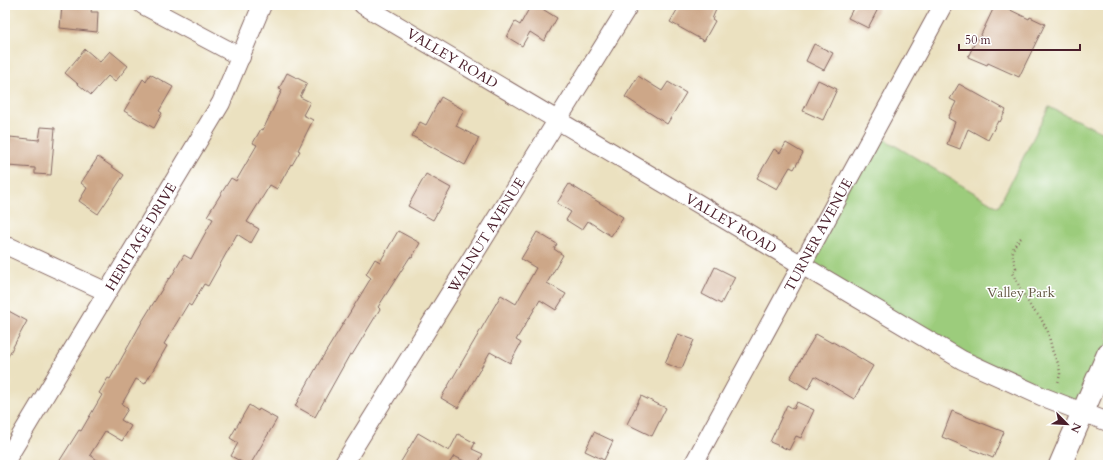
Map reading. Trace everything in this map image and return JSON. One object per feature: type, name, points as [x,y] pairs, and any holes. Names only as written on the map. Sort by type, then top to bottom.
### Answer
[{"type":"street","points":[[142,5],[241,57]]},
{"type":"street","name":"HERITAGE DRIVE","points":[[5,462],[221,103],[262,5]]},
{"type":"street","name":"VALLEY ROAD","points":[[363,5],[962,360],[1042,396],[1108,422]]},
{"type":"street","name":"WALNUT AVENUE","points":[[344,465],[629,5]]},
{"type":"street","name":"TURNER AVENUE","points":[[693,465],[943,5]]},
{"type":"street","points":[[10,247],[107,292]]},
{"type":"street","points":[[1060,465],[1108,354]]},
{"type":"path","points":[[1021,238],[1016,243],[1012,254],[1016,268],[1012,273],[1048,332],[1053,352],[1060,365],[1058,383]]},
{"type":"green space","name":"Valley Park","points":[[1049,107],[1108,135],[1108,354],[1083,412],[1041,396],[802,265],[874,133],[998,207]]},
{"type":"building","points":[[62,5],[92,5],[91,12],[98,12],[97,32],[60,28]]},
{"type":"building","points":[[531,5],[536,5],[557,18],[544,41],[530,32],[522,46],[507,37],[515,22],[520,25]]},
{"type":"building","points":[[680,5],[718,5],[712,19],[715,21],[704,41],[670,22]]},
{"type":"building","points":[[855,5],[880,5],[868,28],[848,18]]},
{"type":"building","points":[[995,5],[1000,5],[1029,19],[1030,17],[1045,24],[1019,77],[988,63],[987,65],[968,57],[977,38],[979,39]]},
{"type":"building","points":[[814,44],[833,53],[824,70],[806,61]]},
{"type":"building","points":[[85,49],[100,62],[110,51],[128,66],[115,82],[108,76],[91,95],[65,73]]},
{"type":"building","points":[[287,73],[307,83],[300,97],[310,102],[303,115],[313,120],[298,150],[300,151],[277,189],[270,185],[247,222],[259,229],[251,243],[237,234],[208,286],[204,284],[191,306],[188,304],[164,344],[167,346],[145,384],[136,379],[122,404],[128,409],[121,420],[131,426],[122,441],[105,431],[90,455],[105,465],[57,465],[79,430],[81,431],[102,395],[99,393],[108,378],[110,379],[143,320],[169,278],[170,279],[184,255],[191,259],[213,219],[207,216],[231,178],[236,181],[257,145],[253,143],[261,129],[263,130],[282,90],[279,89]]},
{"type":"building","points":[[150,74],[173,87],[159,111],[162,113],[154,128],[124,111],[143,79],[146,82]]},
{"type":"building","points":[[638,76],[662,91],[668,82],[686,93],[667,124],[625,97]]},
{"type":"building","points":[[818,80],[837,89],[823,120],[803,111]]},
{"type":"building","points":[[959,84],[1006,110],[1000,122],[998,121],[988,140],[968,129],[960,149],[947,144],[955,122],[948,118],[956,102],[950,99]]},
{"type":"building","points":[[441,97],[464,110],[456,126],[479,138],[465,165],[412,136],[420,122],[426,125]]},
{"type":"building","points":[[41,127],[55,128],[51,175],[35,174],[35,168],[8,166],[10,137],[39,140]]},
{"type":"building","points":[[786,143],[803,153],[794,169],[790,167],[777,189],[757,178],[774,149],[780,153]]},
{"type":"building","points":[[98,157],[124,175],[98,214],[79,201],[87,188],[81,183]]},
{"type":"building","points":[[426,174],[451,188],[433,220],[408,206]]},
{"type":"building","points":[[569,184],[623,217],[611,236],[588,221],[582,230],[566,220],[571,212],[557,203]]},
{"type":"building","points":[[398,231],[420,243],[412,258],[410,257],[378,307],[380,309],[352,355],[350,354],[315,417],[295,406],[319,363],[371,278],[366,274],[375,259],[380,262]]},
{"type":"building","points":[[537,232],[557,244],[554,249],[563,255],[547,283],[566,294],[556,310],[540,300],[516,340],[521,343],[510,363],[490,352],[458,408],[441,398],[501,295],[516,304],[536,268],[521,259]]},
{"type":"building","points":[[715,267],[735,277],[721,304],[702,294]]},
{"type":"building","points":[[5,309],[27,321],[5,362]]},
{"type":"building","points":[[678,334],[694,340],[682,368],[677,368],[665,363]]},
{"type":"building","points":[[816,334],[832,343],[833,342],[873,366],[854,399],[815,376],[808,389],[790,378]]},
{"type":"building","points":[[641,396],[666,408],[652,436],[627,424]]},
{"type":"building","points":[[797,402],[814,410],[801,438],[796,436],[789,450],[770,442],[787,405],[794,409]]},
{"type":"building","points":[[249,405],[258,411],[259,409],[277,419],[250,465],[247,465],[231,456],[238,443],[230,438]]},
{"type":"building","points":[[952,411],[1004,432],[993,458],[942,437]]},
{"type":"building","points":[[594,432],[613,441],[604,460],[585,451]]},
{"type":"building","points":[[418,433],[449,451],[458,434],[475,443],[472,449],[483,454],[477,465],[472,465],[454,456],[448,465],[399,465]]}]
